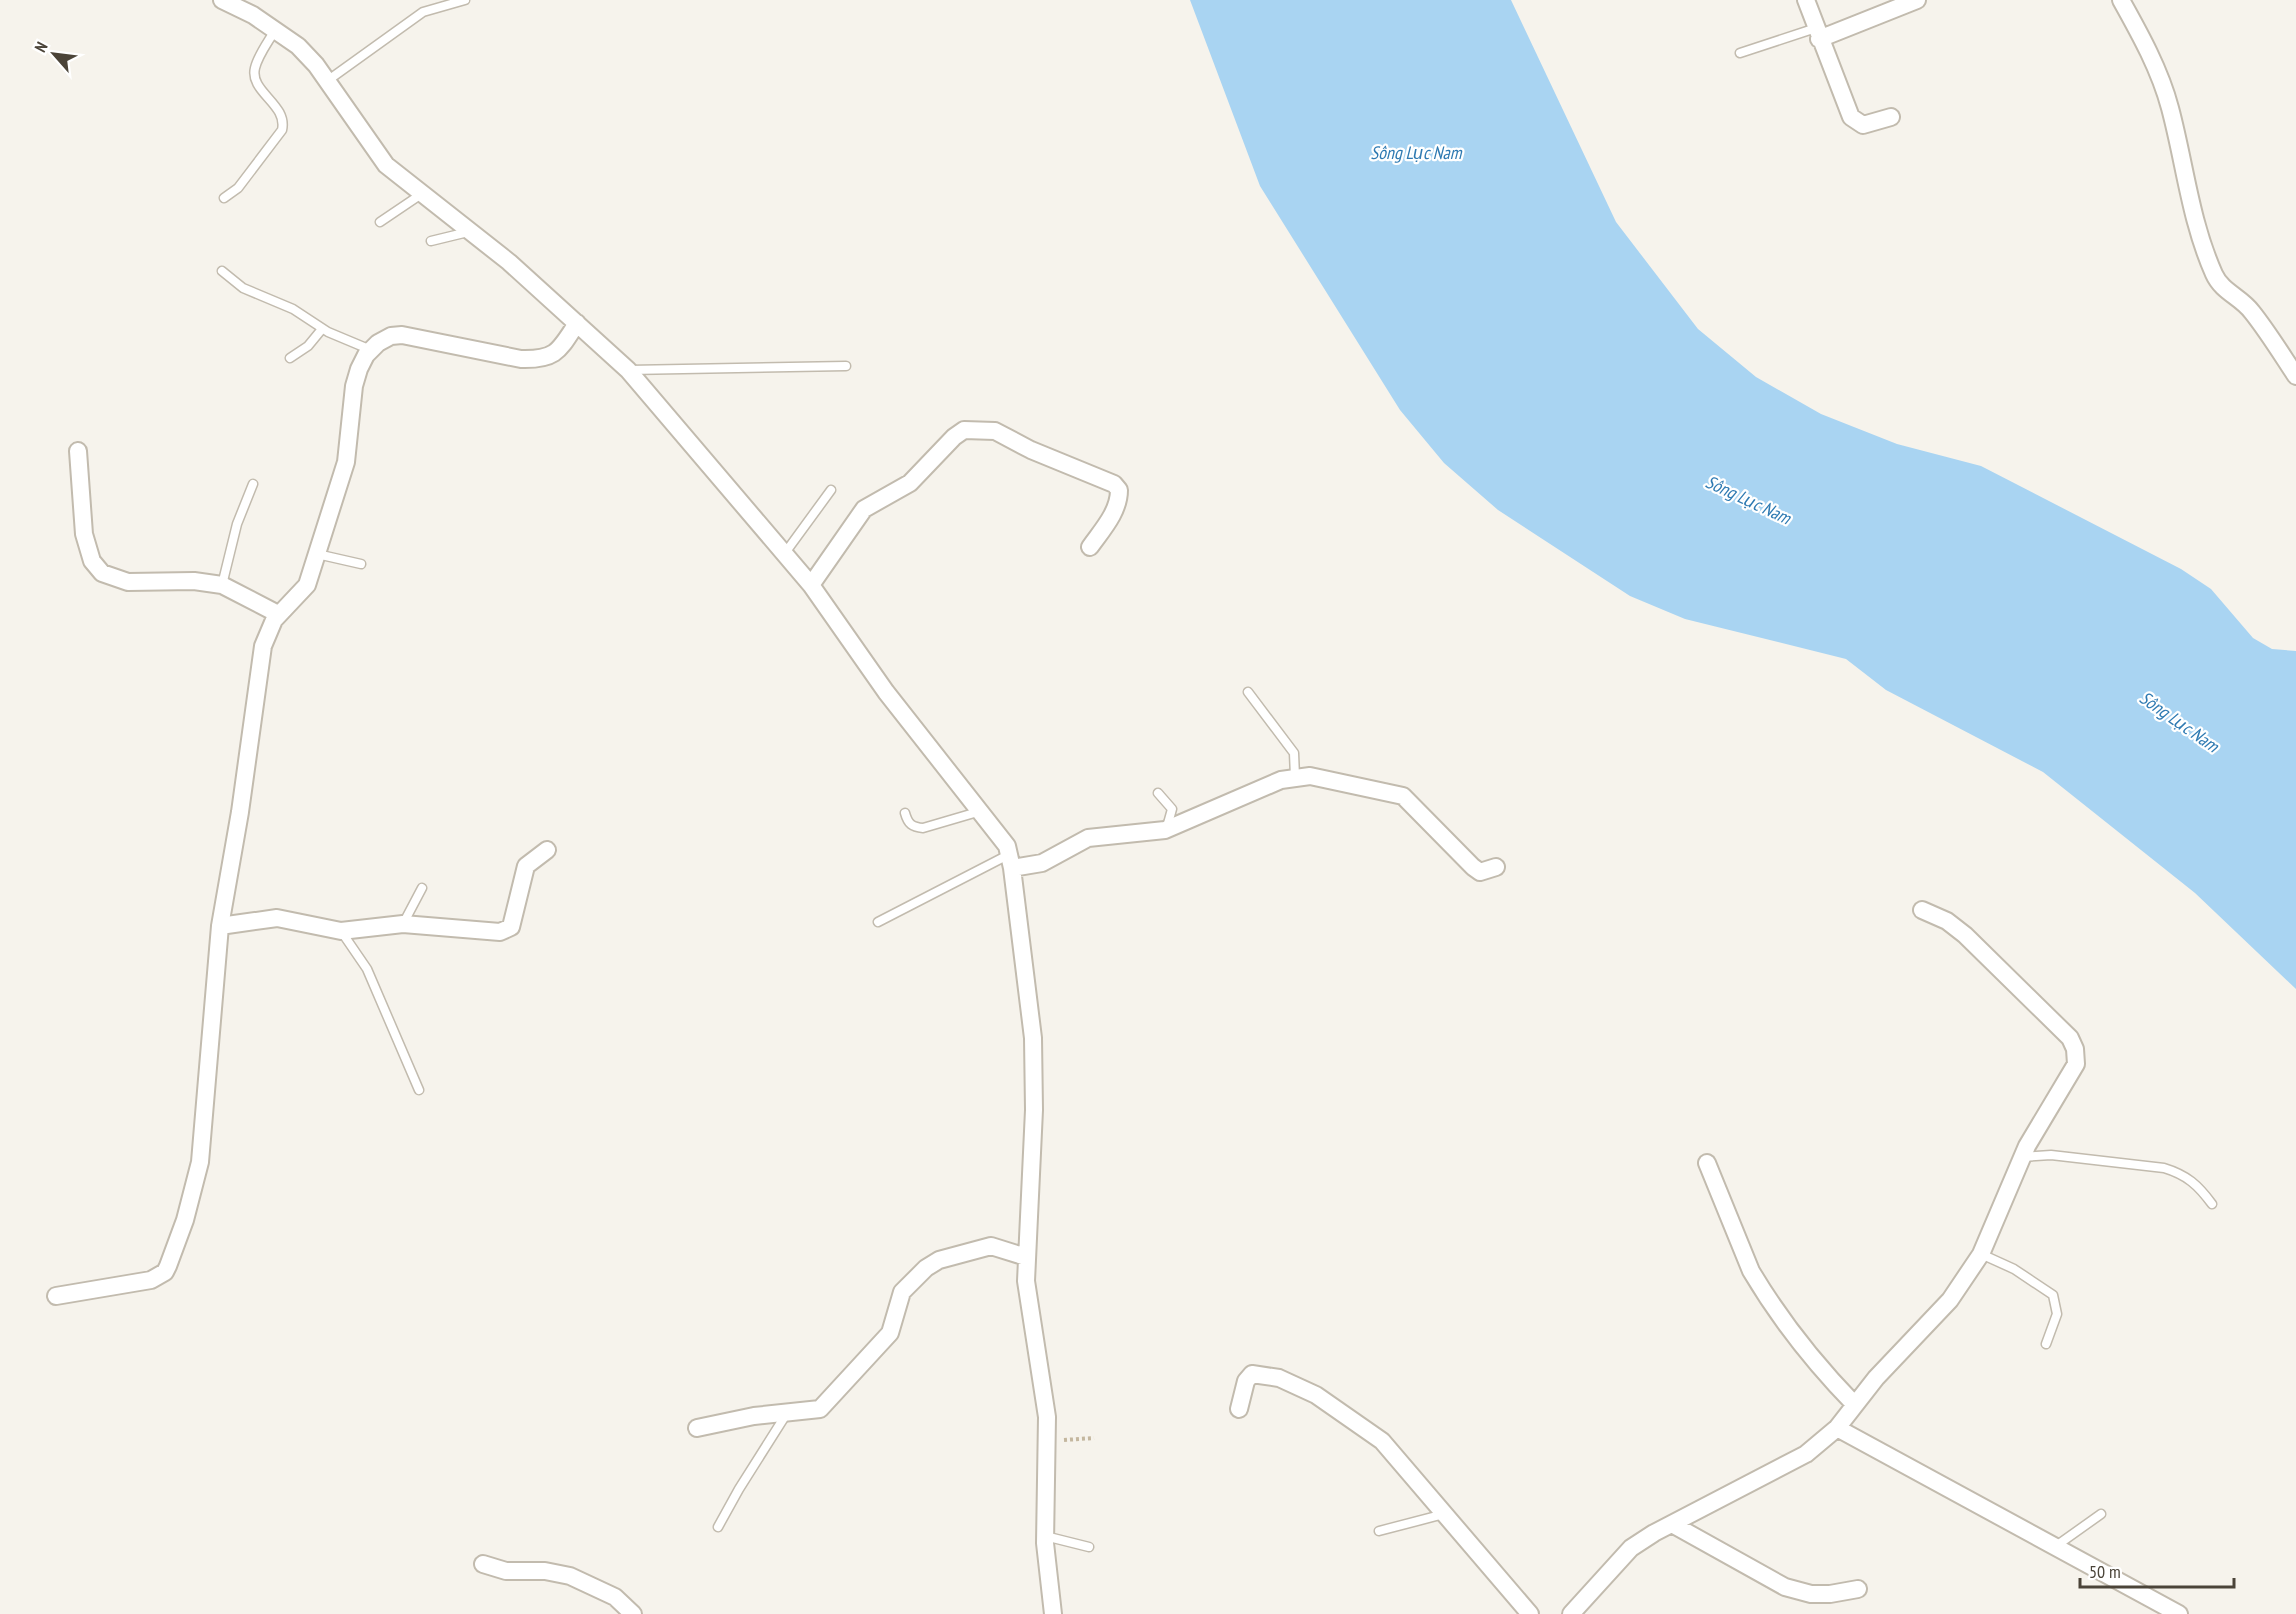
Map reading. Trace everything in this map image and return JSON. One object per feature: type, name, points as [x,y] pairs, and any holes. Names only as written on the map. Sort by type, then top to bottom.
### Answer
[{"type":"street","points":[[222,0],[275,29],[298,46],[327,81],[386,165],[420,195],[509,262],[628,370],[811,585],[886,692],[999,834],[1011,861],[1035,1070],[1026,1257],[1029,1313],[1047,1417],[1045,1536],[1047,1576],[1053,1614]]},
{"type":"street","points":[[1806,0],[1817,33],[1855,122],[1863,125],[1891,117]]},
{"type":"street","points":[[1817,33],[1917,0]]},
{"type":"street","points":[[2121,0],[2147,48],[2170,106],[2193,220],[2216,277],[2222,288],[2240,299],[2252,311],[2296,376]]},
{"type":"street","points":[[56,1296],[151,1280],[165,1272],[185,1220],[200,1162],[220,926],[263,646],[278,614],[304,591],[317,554],[346,462],[354,386],[359,369],[372,350],[391,336],[402,335],[521,359],[537,359],[555,354],[577,323]]},
{"type":"street","points":[[811,585],[864,510],[910,483],[954,437],[964,430],[995,431],[1031,450],[1114,484],[1119,490],[1119,499],[1113,514],[1090,547]]},
{"type":"street","points":[[78,451],[84,534],[92,561],[102,573],[128,582],[194,581],[222,585],[278,614]]},
{"type":"street","points":[[1011,861],[1042,863],[1088,838],[1166,830],[1236,799],[1295,777],[1321,778],[1403,796],[1473,867],[1480,872],[1496,867]]},
{"type":"street","points":[[220,926],[277,918],[341,931],[403,924],[500,932],[511,927],[526,866],[547,850]]},
{"type":"street","points":[[1571,1614],[1631,1548],[1806,1454],[1837,1428],[1876,1378],[1950,1300],[1981,1254],[2022,1157],[2076,1064],[2075,1049],[2070,1038],[1965,935],[1947,921],[1923,910]]},
{"type":"street","points":[[1707,1162],[1751,1271],[1810,1356],[1855,1405]]},
{"type":"street","points":[[697,1428],[754,1416],[820,1409],[890,1333],[902,1292],[914,1279],[939,1260],[991,1246],[1026,1257]]},
{"type":"street","points":[[1239,1409],[1246,1381],[1252,1374],[1279,1378],[1316,1395],[1382,1441],[1530,1614]]},
{"type":"street","points":[[1837,1428],[2179,1614]]},
{"type":"street","points":[[1672,1524],[1785,1587],[1811,1594],[1830,1594],[1858,1589]]},
{"type":"street","points":[[483,1564],[506,1571],[545,1571],[570,1576],[615,1597],[633,1614]]},
{"type":"lane","points":[[327,81],[423,12],[465,0]]},
{"type":"lane","points":[[224,198],[238,188],[282,130],[284,121],[280,112],[254,74],[255,66],[275,29]]},
{"type":"lane","points":[[1740,53],[1817,33]]},
{"type":"lane","points":[[380,222],[420,195]]},
{"type":"lane","points":[[431,241],[468,232]]},
{"type":"lane","points":[[222,271],[243,288],[293,309],[322,329],[372,350]]},
{"type":"lane","points":[[290,358],[308,346],[322,329]]},
{"type":"lane","points":[[628,370],[846,366]]},
{"type":"lane","points":[[222,585],[237,524],[253,484]]},
{"type":"lane","points":[[784,553],[831,490]]},
{"type":"lane","points":[[317,554],[360,564]]},
{"type":"lane","points":[[1248,692],[1294,753],[1295,777]]},
{"type":"lane","points":[[1158,792],[1172,809],[1166,830]]},
{"type":"lane","points":[[905,813],[908,822],[913,827],[923,828],[981,811]]},
{"type":"lane","points":[[878,922],[1011,861]]},
{"type":"lane","points":[[403,924],[422,888]]},
{"type":"lane","points":[[341,931],[367,969],[419,1090]]},
{"type":"lane","points":[[2022,1157],[2051,1155],[2164,1168],[2182,1173],[2195,1182],[2212,1204]]},
{"type":"lane","points":[[1981,1254],[2014,1269],[2053,1295],[2057,1314],[2046,1344]]},
{"type":"lane","points":[[718,1527],[787,1413]]},
{"type":"lane","points":[[1379,1531],[1444,1514]]},
{"type":"lane","points":[[2056,1546],[2101,1514]]},
{"type":"lane","points":[[1045,1536],[1089,1547]]},
{"type":"path","points":[[1046,1441],[1094,1438]]},
{"type":"water","name":"Sông Lục Nam","points":[[1190,0],[1511,0],[1616,222],[1698,329],[1756,377],[1821,414],[1897,444],[1981,466],[2181,569],[2211,589],[2253,638],[2272,649],[2296,651],[2296,989],[2195,893],[2043,772],[1886,690],[1846,659],[1685,619],[1630,596],[1498,510],[1444,463],[1400,410],[1260,186]]}]
